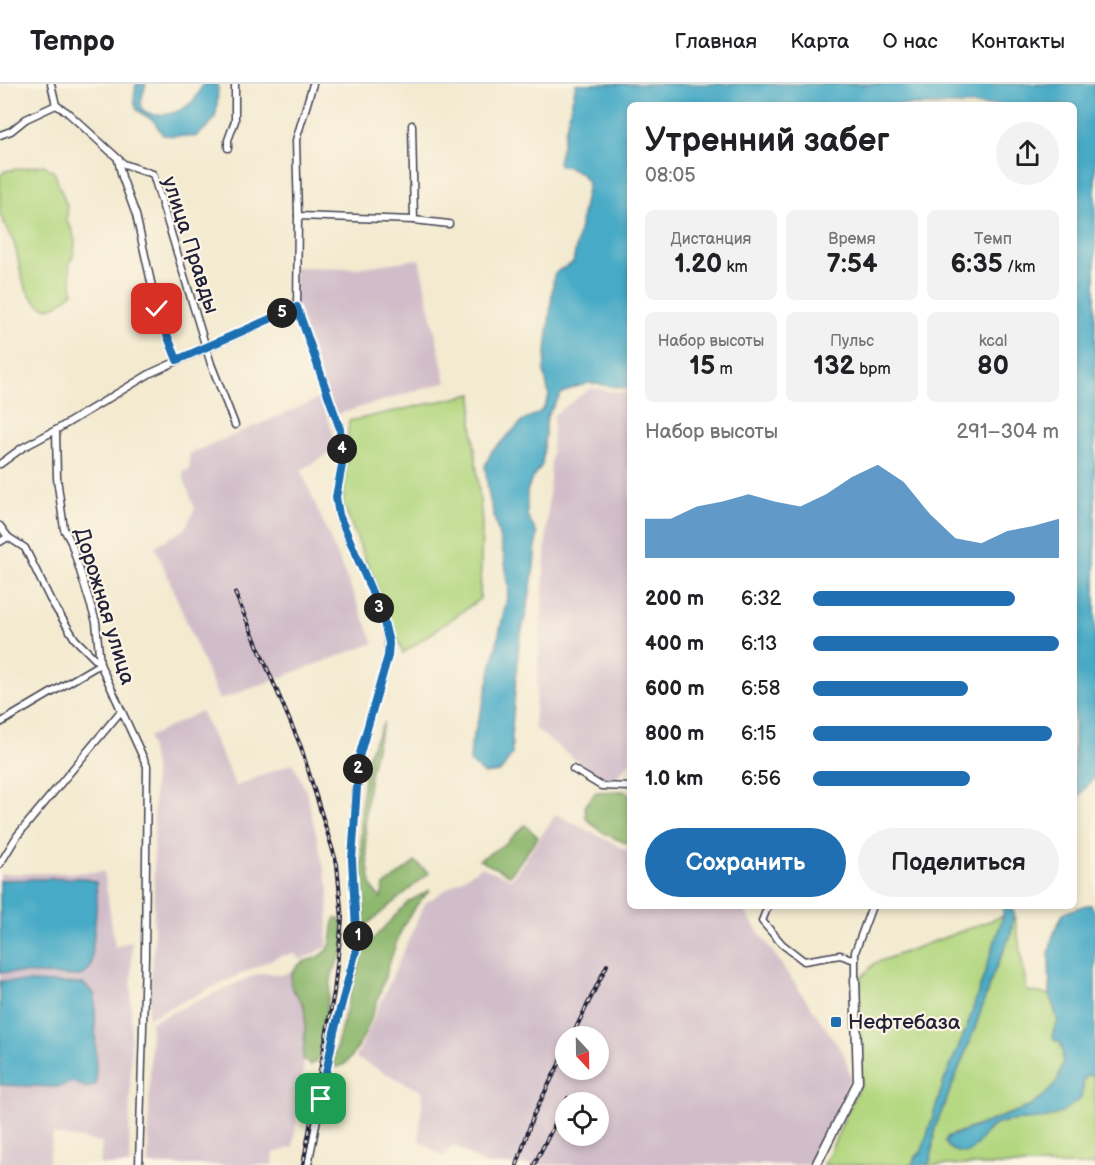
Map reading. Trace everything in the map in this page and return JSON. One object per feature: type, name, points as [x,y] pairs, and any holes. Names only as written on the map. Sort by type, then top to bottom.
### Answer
[{"type":"street","points":[[0,135],[11,131],[26,119],[56,105],[51,84]]},
{"type":"street","points":[[228,148],[228,140],[235,121],[236,84]]},
{"type":"street","points":[[308,1165],[334,1032],[357,947],[352,860],[359,757],[388,656],[389,643],[383,618],[339,515],[336,497],[343,460],[340,429],[297,307],[296,140],[313,84]]},
{"type":"street","name":"улица Правды","points":[[56,105],[68,112],[118,160],[153,174],[211,364],[235,425]]},
{"type":"street","points":[[412,125],[414,220]]},
{"type":"street","points":[[118,160],[136,215],[157,309],[177,360]]},
{"type":"street","points":[[298,216],[414,220],[449,224]]},
{"type":"street","points":[[0,464],[22,448],[151,373],[297,307]]},
{"type":"street","name":"Дорожная улица","points":[[56,430],[57,478],[64,529],[71,542],[96,622],[100,663],[147,766],[145,957],[139,1165]]},
{"type":"street","points":[[0,526],[8,537],[25,548],[50,599],[75,639],[100,663],[3,722]]},
{"type":"street","points":[[0,542],[8,537]]},
{"type":"street","points":[[0,864],[17,836],[121,711]]},
{"type":"street","points":[[573,769],[601,786],[627,787]]},
{"type":"street","points":[[767,909],[762,921],[782,944],[804,961],[840,955],[855,960]]},
{"type":"street","points":[[816,1165],[858,1082],[855,952],[871,909]]},
{"type":"shaded area","points":[[419,259],[446,382],[334,415],[295,300],[294,267],[356,268]]},
{"type":"shaded area","points":[[591,388],[627,394],[627,765],[610,786],[534,728],[554,415]]},
{"type":"shaded area","points":[[321,398],[338,449],[301,470],[374,643],[219,700],[155,546],[184,530],[195,509],[182,473],[190,468],[189,454]]},
{"type":"shaded area","points":[[201,711],[236,786],[293,763],[306,791],[329,890],[327,947],[300,960],[295,954],[279,956],[148,1018],[154,943],[154,767],[149,737]]},
{"type":"shaded area","points":[[556,814],[627,850],[627,909],[740,909],[744,911],[844,1054],[851,1078],[809,1165],[486,1165],[453,1145],[444,1157],[427,1146],[419,1139],[423,1092],[356,1058],[425,903],[481,867],[512,879]]},
{"type":"shaded area","points":[[104,872],[115,947],[132,941],[129,1165],[100,1165],[102,1143],[53,1134],[48,1165],[0,1165],[0,874]]},
{"type":"shaded area","points":[[305,968],[312,1005],[293,1147],[274,1153],[273,1165],[148,1165],[151,1022],[255,975],[268,973],[280,975]]},
{"type":"green space","points":[[44,165],[54,172],[67,206],[67,222],[72,229],[75,242],[74,253],[69,265],[73,292],[56,305],[47,308],[37,303],[27,290],[14,243],[0,214],[0,176],[5,171]]},
{"type":"green space","points":[[473,394],[472,422],[482,523],[480,599],[403,653],[343,504],[349,421]]},
{"type":"green space","points":[[384,722],[367,793],[365,829],[371,883],[381,898],[384,886],[415,862],[429,873],[364,927],[362,795],[370,752]]},
{"type":"green space","points":[[596,792],[627,793],[627,843],[606,834],[586,818],[585,806]]},
{"type":"green space","points":[[525,825],[538,837],[510,875],[479,860],[505,844]]},
{"type":"green space","points":[[430,890],[415,907],[403,927],[365,1034],[346,1063],[335,1067],[333,1060],[364,949],[408,902]]},
{"type":"green space","points":[[1014,912],[1027,991],[1050,995],[1058,1021],[1053,1031],[1055,1041],[1060,1042],[1063,1046],[1062,1064],[1057,1082],[1031,1106],[948,1136],[945,1141],[951,1149],[967,1153],[993,1126],[1007,1121],[1026,1120],[1083,1091],[1084,1078],[1088,1075],[1095,1077],[1095,1165],[928,1165],[931,1159],[935,1128],[975,1028],[992,977],[1011,934]]},
{"type":"green space","points":[[1003,916],[967,1027],[944,1081],[922,1151],[914,1159],[912,1165],[824,1165],[861,1082],[859,1001],[861,978],[875,963]]},
{"type":"green space","points":[[336,918],[340,919],[346,934],[346,946],[332,974],[320,1054],[310,1065],[303,1058],[304,1007],[290,983],[291,977],[301,963],[325,953],[331,942]]},
{"type":"water","points":[[136,84],[146,84],[141,101],[142,109],[148,113],[161,115],[175,112],[188,105],[203,84],[218,84],[214,120],[195,137],[163,135],[154,121],[137,110],[134,100]]},
{"type":"water","points":[[576,84],[1095,84],[1095,777],[1077,798],[1077,102],[627,102],[627,389],[589,383],[573,388],[561,394],[547,416],[542,465],[527,491],[527,515],[537,534],[529,599],[519,643],[512,755],[500,772],[484,774],[470,762],[471,744],[484,701],[509,589],[504,556],[489,496],[485,466],[492,451],[525,419],[544,408],[549,396],[544,371],[554,275],[573,263],[588,183],[580,173],[560,166],[558,162]]},
{"type":"water","points":[[83,878],[96,882],[97,899],[91,967],[85,974],[78,976],[0,972],[0,880]]},
{"type":"water","points":[[1091,905],[1095,913],[1095,1077],[1088,1075],[1084,1078],[1081,1098],[1057,1115],[1034,1120],[998,1123],[989,1129],[975,1147],[967,1153],[951,1149],[945,1141],[948,1137],[1031,1106],[1057,1082],[1063,1053],[1060,1042],[1055,1041],[1052,1036],[1058,1021],[1050,995],[1049,954],[1052,938],[1063,913]]},
{"type":"water","points":[[1003,909],[1012,909],[1014,912],[1011,934],[992,977],[975,1028],[935,1128],[931,1159],[928,1165],[912,1165],[914,1159],[922,1151],[944,1081],[967,1027],[1003,917]]},
{"type":"water","points":[[0,981],[84,984],[95,995],[96,1084],[87,1088],[73,1082],[58,1087],[0,1085]]},
{"type":"railway","points":[[235,593],[301,747],[337,864],[342,919],[334,992],[303,1165]]},
{"type":"railway","points":[[577,1026],[607,965]]},
{"type":"railway","points":[[517,1165],[533,1116],[555,1072]]},
{"type":"railway","points":[[534,1165],[555,1124]]},
{"type":"place","name":"Нефтебаза","points":[[836,1022]]},
{"type":"route","points":[[157,309],[177,360],[297,307],[340,429],[343,460],[336,497],[339,515],[387,631],[388,656],[359,757],[352,860],[358,933],[357,947],[334,1032],[321,1099]]}]
